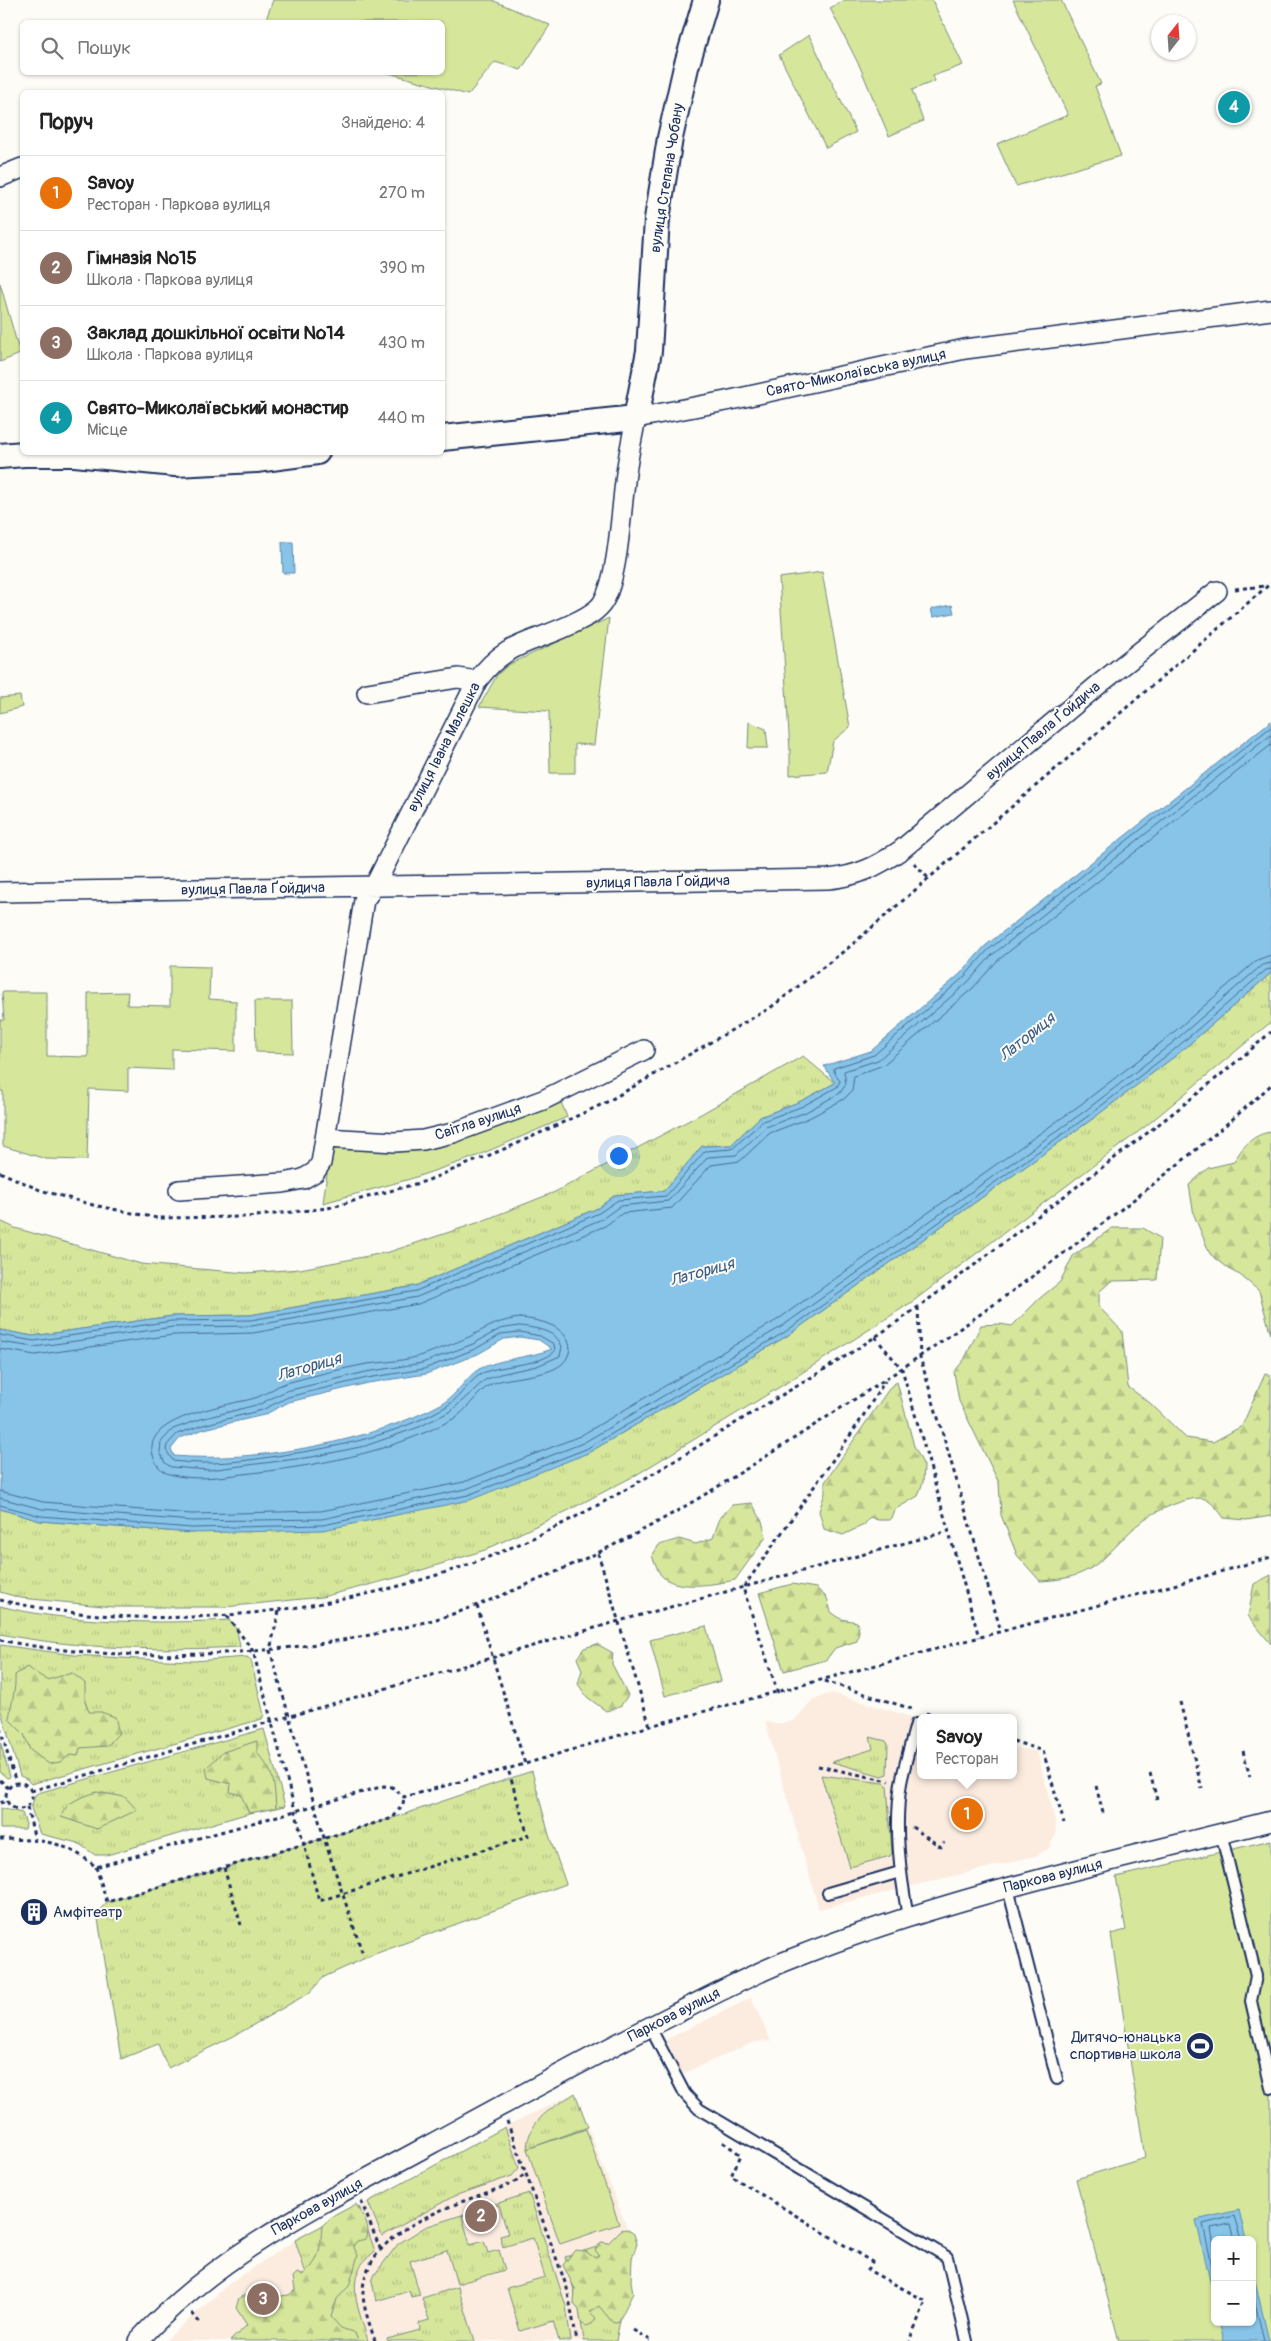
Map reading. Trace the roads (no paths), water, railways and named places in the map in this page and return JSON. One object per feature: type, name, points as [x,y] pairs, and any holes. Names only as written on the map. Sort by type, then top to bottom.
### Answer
[{"type":"street","name":"вулиця Степана Чобану","points":[[636,418],[649,351],[657,219],[670,138],[686,67],[706,0]]},
{"type":"street","points":[[0,177],[20,169]]},
{"type":"street","name":"Свято-Миколаївська вулиця","points":[[445,438],[636,418],[726,401],[965,349],[1271,310]]},
{"type":"street","name":"вулиця Івана Малешка","points":[[325,1138],[364,900],[374,887],[477,681],[488,666],[507,650],[575,623],[592,613],[603,603],[613,576],[625,479],[636,418]]},
{"type":"street","points":[[0,456],[20,454]]},
{"type":"street","points":[[85,455],[175,464],[256,460],[294,455]]},
{"type":"street","name":"вулиця Павла Ґойдича","points":[[0,892],[828,880],[852,876],[878,866],[901,850],[1098,685],[1217,591]]},
{"type":"street","points":[[367,693],[458,678],[477,681]]},
{"type":"street","name":"Світла вулиця","points":[[325,1138],[395,1142],[423,1140],[453,1133],[543,1100],[644,1050]]},
{"type":"street","points":[[179,1190],[283,1183],[303,1179],[315,1172],[321,1162],[325,1138]]},
{"type":"street","name":"Паркова вулиця","points":[[138,2341],[162,2316],[192,2290],[227,2262],[280,2226],[650,2027],[788,1960],[908,1917],[1008,1888],[1271,1821]]},
{"type":"lane","points":[[908,1917],[900,1872],[898,1819],[901,1784],[916,1724]]},
{"type":"lane","points":[[1221,1833],[1256,1976],[1251,2001],[1271,2088]]},
{"type":"lane","points":[[828,1893],[900,1872]]},
{"type":"lane","points":[[1008,1888],[1057,2079]]},
{"type":"lane","points":[[650,2027],[685,2094],[699,2109],[946,2257],[968,2341]]},
{"type":"water","points":[[282,542],[293,542],[294,573],[283,573]]},
{"type":"water","points":[[952,605],[954,613],[933,617],[931,609]]},
{"type":"water","name":"Латориця","points":[[1271,721],[1271,973],[1179,1053],[1091,1120],[787,1336],[588,1453],[470,1500],[323,1530],[192,1533],[40,1521],[0,1509],[0,1330],[33,1336],[172,1316],[250,1315],[415,1286],[598,1208],[615,1195],[664,1191],[702,1146],[731,1145],[760,1117],[801,1101],[835,1083],[824,1066],[871,1051],[960,974],[985,946]],"holes":[[[520,1337],[539,1340],[552,1349],[497,1362],[479,1369],[448,1400],[414,1417],[382,1429],[348,1439],[276,1453],[240,1456],[174,1456],[171,1449],[180,1438],[204,1429],[264,1415],[289,1402],[368,1383],[426,1374],[478,1354],[504,1339]]]},
{"type":"water","points":[[1239,2210],[1245,2236],[1211,2236],[1211,2285],[1196,2220]]},
{"type":"water","points":[[1256,2285],[1269,2341],[1224,2341],[1220,2326],[1256,2326]]},
{"type":"place","name":"Свято-Миколаївський монастир","points":[[1234,107]]},
{"type":"place","name":"Savoy","points":[[967,1814]]},
{"type":"place","name":"Амфітеатр","points":[[34,1912]]},
{"type":"place","name":"Дитячо-юнацька спортивна школа","points":[[1200,2046]]},
{"type":"place","name":"Гімназія №15","points":[[481,2216]]},
{"type":"place","name":"Заклад дошкільної освіти №14","points":[[263,2299]]}]
